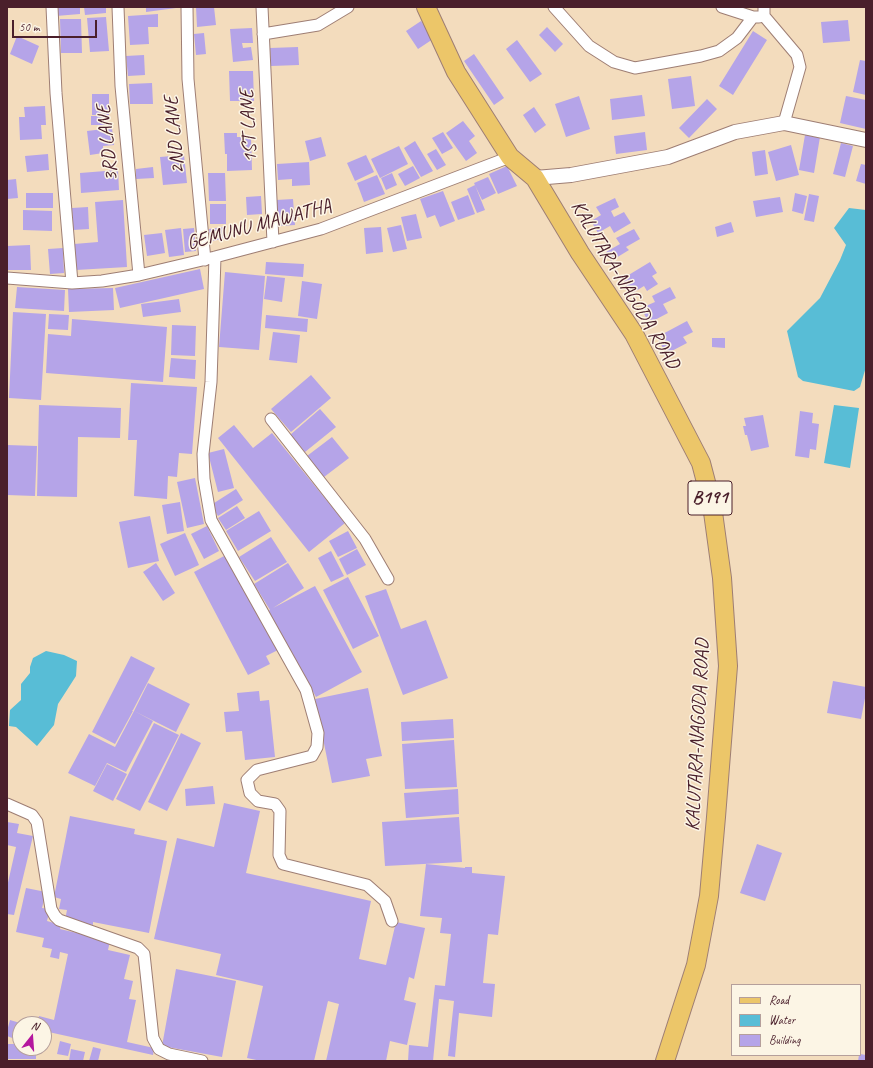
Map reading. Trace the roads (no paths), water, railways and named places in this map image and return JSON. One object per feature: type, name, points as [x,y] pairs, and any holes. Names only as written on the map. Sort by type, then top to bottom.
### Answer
[{"type":"main road","name":"KALUTARA-NAGODA ROAD","points":[[426,7],[456,72],[510,157],[535,178],[580,253],[634,334],[701,463],[712,506],[722,578],[728,666],[709,896],[696,965],[665,1061]]},
{"type":"street","points":[[52,7],[56,93],[72,282]]},
{"type":"street","name":"3RD LANE","points":[[118,7],[121,86],[139,275]]},
{"type":"street","name":"2ND LANE","points":[[187,7],[188,79],[210,258],[210,382],[203,454],[204,479],[211,520],[306,690],[318,734],[317,748],[312,756],[256,770],[247,780],[250,793],[258,800],[275,804],[280,811],[279,855],[283,864],[367,885],[386,901],[392,921]]},
{"type":"street","name":"1ST LANE","points":[[262,7],[273,242]]},
{"type":"street","points":[[263,34],[318,25],[348,7]]},
{"type":"street","points":[[554,7],[589,46],[614,62],[635,68],[701,56],[719,51],[737,38],[760,14]]},
{"type":"street","points":[[722,7],[760,14],[797,55],[800,67],[784,123]]},
{"type":"street","points":[[535,178],[571,175],[668,157],[735,132],[784,123],[866,140]]},
{"type":"street","name":"GEMUNU MAWATHA","points":[[7,278],[72,282],[102,281],[139,275],[210,258],[321,229],[510,157]]},
{"type":"street","points":[[271,419],[365,539],[388,579]]},
{"type":"street","points":[[7,804],[32,815],[37,822],[52,909],[55,916],[59,920],[138,948],[144,954],[152,1038],[159,1049],[169,1054],[202,1061]]},
{"type":"water","points":[[849,208],[866,210],[866,367],[860,387],[854,391],[803,381],[798,377],[787,331],[820,298],[840,260],[846,245],[834,228]]},
{"type":"water","points":[[834,405],[859,408],[850,468],[824,463]]},
{"type":"water","points":[[46,651],[64,655],[77,661],[76,676],[58,704],[54,725],[37,746],[16,727],[9,726],[10,710],[21,700],[21,684],[30,673],[33,658]]}]
